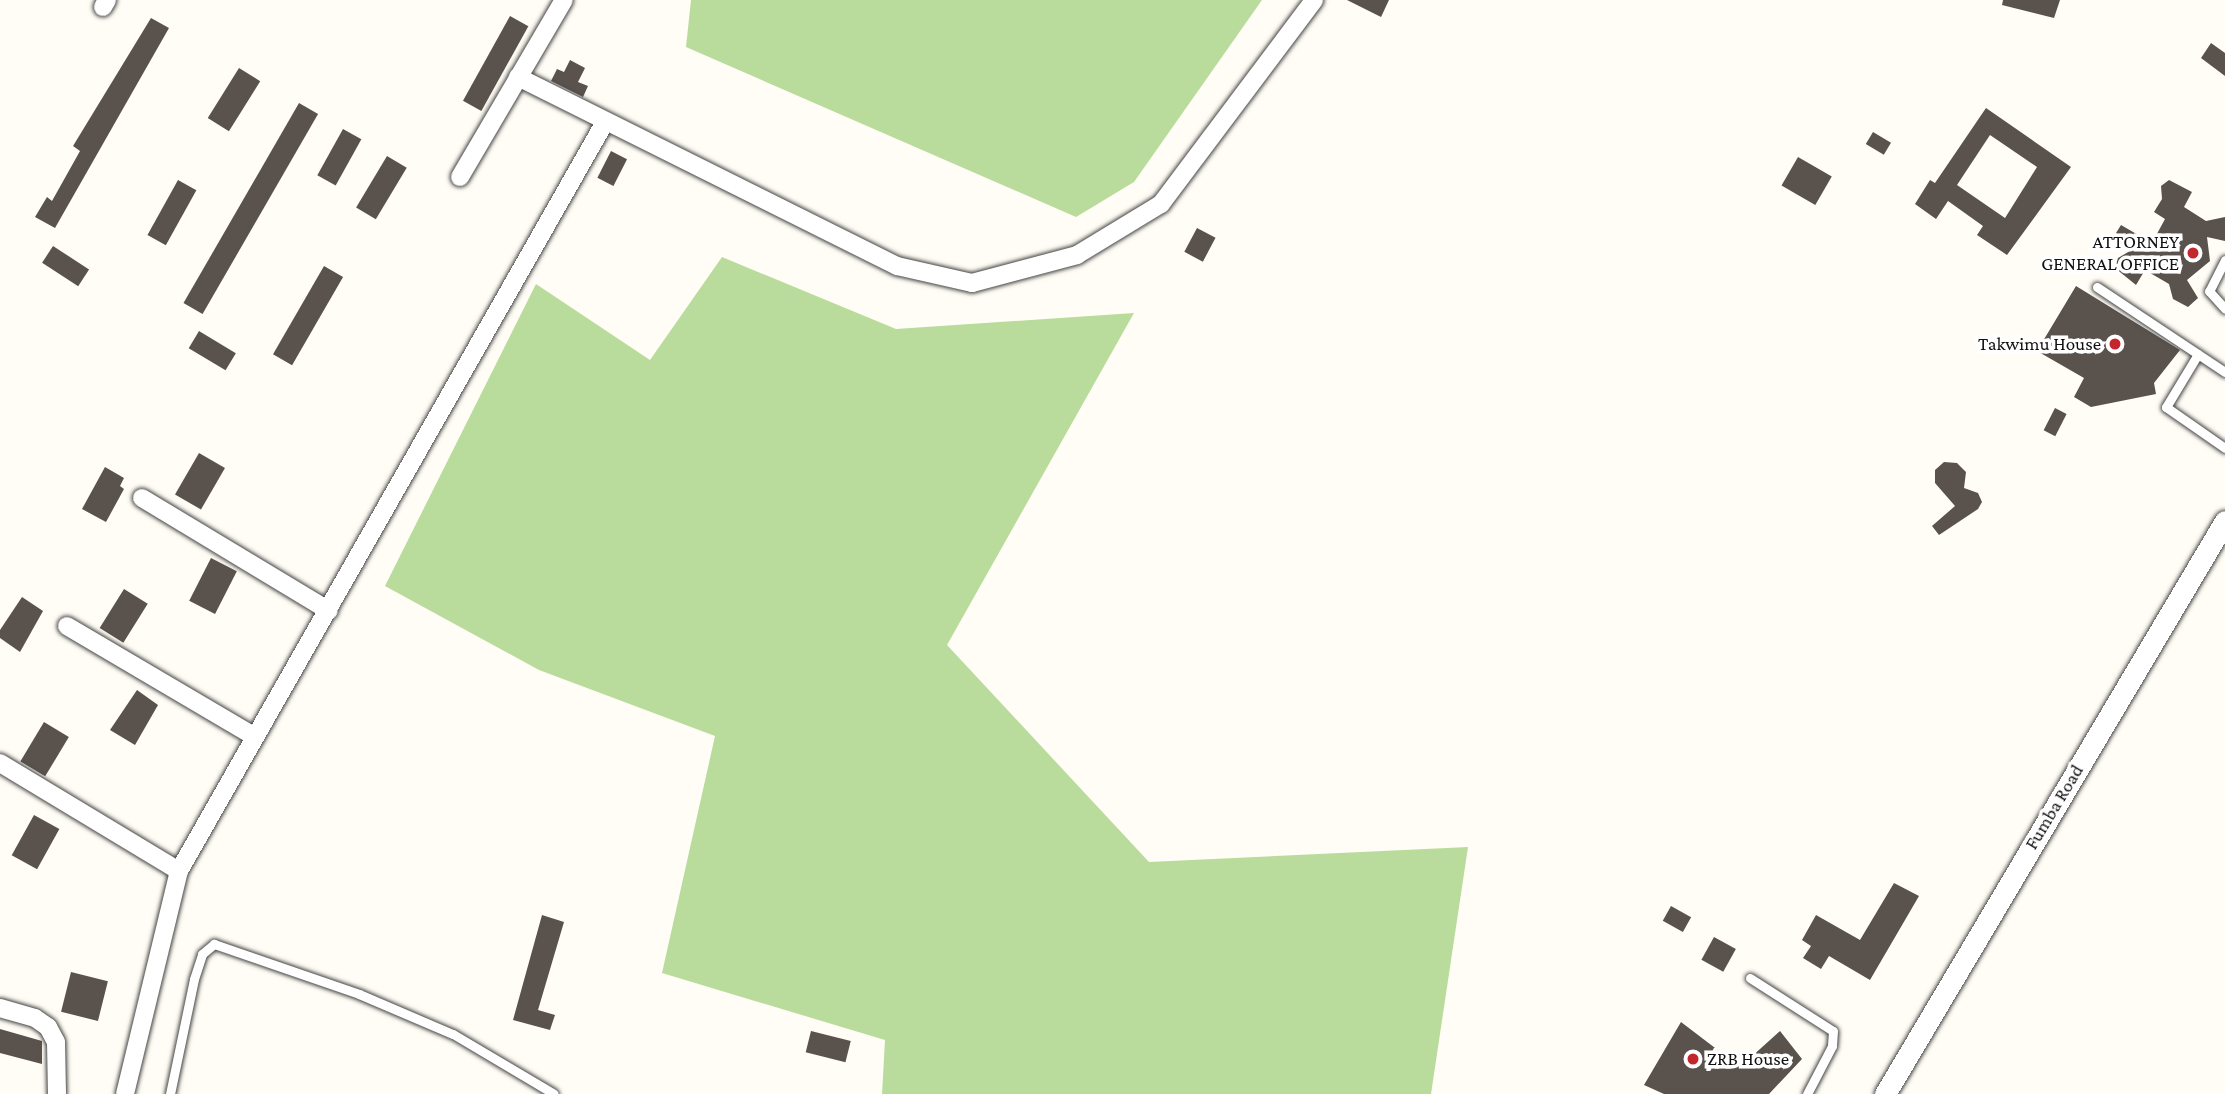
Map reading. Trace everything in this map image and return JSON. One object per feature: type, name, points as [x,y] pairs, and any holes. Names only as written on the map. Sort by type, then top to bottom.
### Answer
[{"type":"street","points":[[460,177],[564,0]]},
{"type":"street","points":[[519,77],[897,267],[972,284],[1077,255],[1161,204],[1314,0]]},
{"type":"street","points":[[125,1094],[179,870],[253,735],[328,611],[605,122]]},
{"type":"street","points":[[142,498],[328,611]]},
{"type":"street","name":"Fumba Road","points":[[1885,1094],[2225,521]]},
{"type":"street","points":[[67,626],[253,735]]},
{"type":"street","points":[[0,763],[179,870]]},
{"type":"street","points":[[0,1008],[35,1018],[48,1027],[58,1064],[57,1094]]},
{"type":"lane","points":[[2225,260],[2209,291],[2225,309]]},
{"type":"lane","points":[[2097,287],[2225,372]]},
{"type":"lane","points":[[2198,354],[2166,407],[2225,448]]},
{"type":"lane","points":[[170,1094],[194,979],[202,954],[214,944],[359,994],[453,1034],[554,1094]]},
{"type":"lane","points":[[1750,978],[1833,1031],[1832,1046],[1807,1094]]},
{"type":"green space","points":[[691,0],[1262,0],[1134,182],[1076,217],[686,47]]},
{"type":"green space","points":[[722,257],[896,329],[1134,313],[947,645],[1149,862],[1468,847],[1431,1094],[882,1094],[885,1040],[662,973],[715,736],[539,670],[385,586],[536,284],[650,360]]},
{"type":"building","points":[[1347,0],[1389,0],[1381,17]]},
{"type":"building","points":[[2003,0],[2060,0],[2054,18],[2002,5]]},
{"type":"building","points":[[510,16],[528,26],[481,111],[463,101]]},
{"type":"building","points":[[151,18],[169,28],[55,228],[35,217],[47,197],[52,201],[80,151],[73,146]]},
{"type":"building","points":[[2211,43],[2225,53],[2225,76],[2201,58]]},
{"type":"building","points":[[570,60],[585,68],[578,82],[588,86],[583,97],[551,81],[557,69],[564,72]]},
{"type":"building","points":[[239,68],[260,81],[229,131],[208,118]]},
{"type":"building","points":[[299,103],[318,114],[203,314],[184,303]]},
{"type":"building","points":[[1986,108],[2071,167],[2007,255],[1977,235],[1983,226],[1948,201],[1936,219],[1915,204],[1930,180],[1935,183]],"holes":[[[1990,135],[2037,167],[2005,218],[1957,185]]]},
{"type":"building","points":[[343,129],[361,139],[336,186],[317,175]]},
{"type":"building","points":[[1873,132],[1891,143],[1884,155],[1866,144]]},
{"type":"building","points":[[611,151],[627,159],[613,186],[597,178]]},
{"type":"building","points":[[387,156],[407,168],[376,219],[356,207]]},
{"type":"building","points":[[1798,157],[1832,176],[1815,205],[1782,186]]},
{"type":"building","points":[[178,180],[196,190],[166,245],[147,235]]},
{"type":"building","points":[[2169,180],[2192,192],[2184,207],[2206,221],[2225,217],[2225,241],[2207,237],[2210,261],[2187,280],[2198,298],[2188,307],[2173,299],[2169,284],[2145,270],[2136,285],[2115,268],[2118,258],[2135,248],[2116,233],[2121,225],[2152,243],[2165,219],[2154,212],[2162,199],[2161,186]]},
{"type":"building","points":[[1197,228],[1216,238],[1203,262],[1184,252]]},
{"type":"building","points":[[53,246],[89,269],[78,286],[42,263]]},
{"type":"building","points":[[324,266],[343,277],[292,365],[273,354]]},
{"type":"building","name":"Takwimu House","points":[[2076,286],[2180,350],[2154,383],[2156,394],[2091,407],[2074,397],[2084,378],[2037,351]]},
{"type":"building","points":[[199,331],[236,353],[226,370],[189,348]]},
{"type":"building","points":[[2055,408],[2067,414],[2055,436],[2044,430]]},
{"type":"building","points":[[199,453],[225,468],[201,510],[175,495]]},
{"type":"building","points":[[1944,462],[1957,463],[1966,472],[1964,488],[1978,493],[1982,502],[1978,509],[1939,535],[1932,526],[1955,506],[1935,483],[1935,470]]},
{"type":"building","points":[[105,467],[124,478],[120,486],[124,489],[106,522],[82,509]]},
{"type":"building","points":[[211,558],[237,571],[215,614],[189,601]]},
{"type":"building","points":[[124,589],[148,604],[123,643],[100,628]]},
{"type":"building","points":[[22,597],[43,611],[20,652],[0,638],[0,630]]},
{"type":"building","points":[[137,690],[158,705],[135,745],[110,730]]},
{"type":"building","points":[[44,722],[69,737],[45,776],[20,761]]},
{"type":"building","points":[[34,815],[59,829],[37,869],[12,855]]},
{"type":"building","points":[[1894,883],[1919,896],[1870,980],[1829,956],[1821,969],[1803,958],[1811,946],[1802,940],[1816,915],[1860,940]]},
{"type":"building","points":[[1671,906],[1691,917],[1683,932],[1663,921]]},
{"type":"building","points":[[542,915],[564,922],[538,1010],[555,1015],[550,1030],[513,1020]]},
{"type":"building","points":[[1714,937],[1736,949],[1723,972],[1701,960]]},
{"type":"building","points":[[71,972],[108,981],[98,1021],[61,1012]]},
{"type":"building","name":"ZRB House","points":[[1681,1022],[1740,1067],[1780,1031],[1802,1059],[1769,1094],[1664,1094],[1644,1085]]},
{"type":"building","points":[[0,1029],[42,1041],[42,1064],[0,1053]]},
{"type":"building","points":[[811,1031],[851,1041],[845,1062],[806,1052]]},
{"type":"place","name":"ATTORNEY GENERAL OFFICE","points":[[2193,253]]},
{"type":"place","name":"Takwimu House","points":[[2115,344]]},
{"type":"place","name":"ZRB House","points":[[1693,1059]]}]
